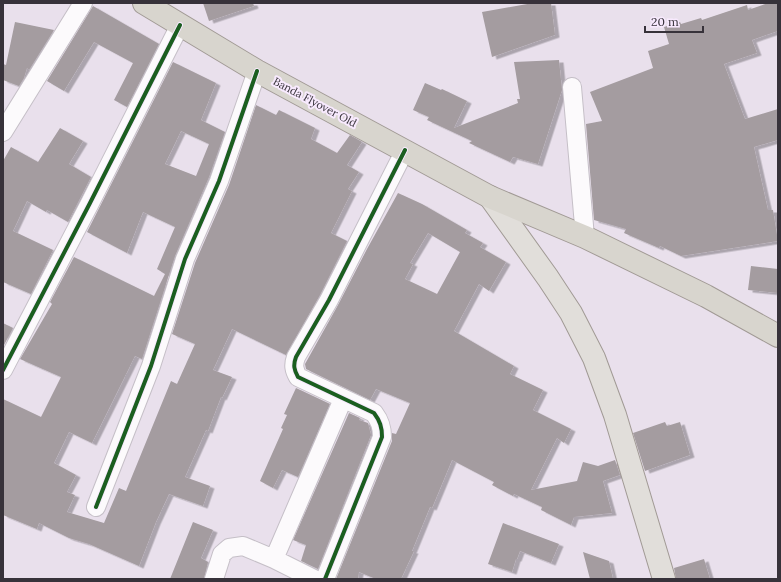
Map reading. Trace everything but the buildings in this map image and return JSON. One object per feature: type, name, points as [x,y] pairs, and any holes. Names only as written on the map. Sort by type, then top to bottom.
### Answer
[{"type":"highway","name":"Banda Flyover Old","points":[[149,4],[180,25],[257,71],[490,197],[585,237],[706,296],[778,336]]},
{"type":"main road","points":[[490,197],[571,313],[594,358],[615,415],[664,579]]},
{"type":"street","points":[[3,132],[83,3]]},
{"type":"street","points":[[3,370],[180,25]]},
{"type":"street","points":[[96,506],[151,366],[185,259],[219,181],[257,71]]},
{"type":"street","points":[[572,87],[585,237]]},
{"type":"street","points":[[325,579],[382,437],[382,429],[374,413],[298,377],[294,364],[296,357],[329,300],[405,150]]},
{"type":"street","points":[[274,559],[343,398]]},
{"type":"street","points":[[214,579],[222,554],[229,548],[243,546],[274,559],[314,579]]},
{"type":"cycle path","points":[[3,370],[180,25]]},
{"type":"cycle path","points":[[96,507],[151,366],[185,259],[219,181],[257,71]]},
{"type":"cycle path","points":[[325,579],[382,437],[382,430],[374,413],[298,377],[294,363],[329,300],[405,150]]}]
